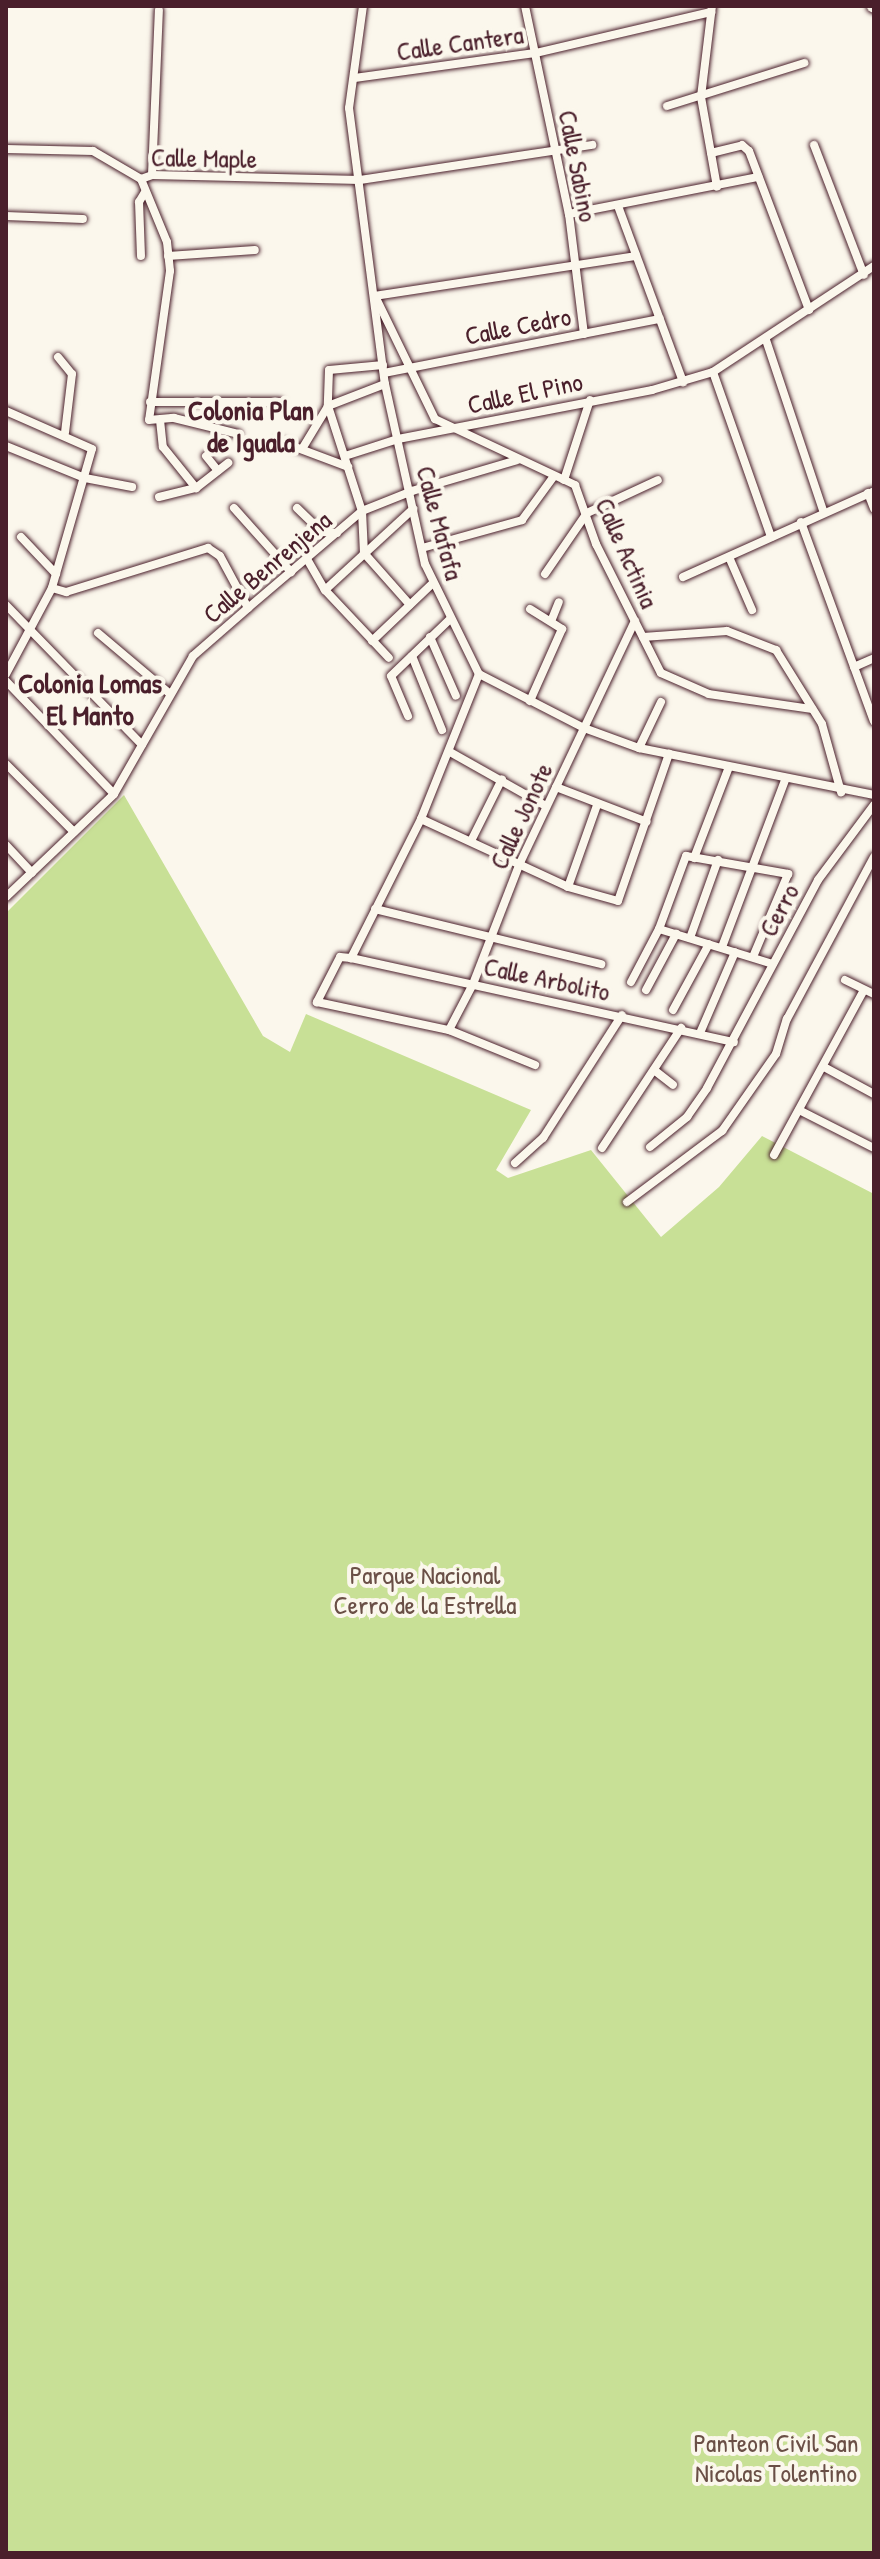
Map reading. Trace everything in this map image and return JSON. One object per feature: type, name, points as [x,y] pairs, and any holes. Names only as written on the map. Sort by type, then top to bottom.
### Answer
[{"type":"street","name":"Calle Mafafa","points":[[363,6],[349,108],[385,384],[412,491],[422,548],[433,583],[479,674]]},
{"type":"street","name":"Calle Sabino","points":[[525,6],[569,214],[584,334]]},
{"type":"street","name":"Calle Cantera","points":[[355,78],[536,53],[712,9]]},
{"type":"street","points":[[712,9],[701,97],[717,187]]},
{"type":"street","points":[[152,175],[159,10]]},
{"type":"street","points":[[667,106],[804,63]]},
{"type":"street","name":"Calle Maple","points":[[6,149],[93,151],[141,179],[152,175],[360,180],[592,145]]},
{"type":"street","points":[[711,153],[742,145],[758,177],[809,310]]},
{"type":"street","points":[[814,145],[864,275]]},
{"type":"street","points":[[569,214],[758,177]]},
{"type":"street","points":[[141,179],[168,256],[149,420],[238,434]]},
{"type":"street","points":[[141,256],[139,202],[145,192]]},
{"type":"street","points":[[618,206],[683,382]]},
{"type":"street","points":[[6,216],[83,219]]},
{"type":"street","points":[[168,256],[255,250]]},
{"type":"street","points":[[559,478],[435,419],[375,296],[574,268],[636,256]]},
{"type":"street","name":"Calle El Pino","points":[[345,456],[398,439],[683,382],[713,372],[766,340],[874,266]]},
{"type":"street","name":"Calle Cedro","points":[[328,406],[329,370],[410,367],[660,319]]},
{"type":"street","points":[[766,340],[824,513]]},
{"type":"street","points":[[58,357],[72,374],[65,433]]},
{"type":"street","points":[[713,372],[771,537]]},
{"type":"street","points":[[302,449],[328,406],[385,384]]},
{"type":"street","points":[[422,548],[522,520],[559,478],[590,400]]},
{"type":"street","points":[[150,402],[280,402]]},
{"type":"street","points":[[328,406],[362,511],[364,553],[410,605]]},
{"type":"street","points":[[6,411],[65,433],[92,449],[52,588],[6,674]]},
{"type":"street","points":[[160,420],[163,447],[196,488]]},
{"type":"street","points":[[279,441],[348,467]]},
{"type":"street","points":[[6,446],[85,478],[132,487]]},
{"type":"street","points":[[206,456],[218,471]]},
{"type":"street","name":"Calle Benrenjena","points":[[6,897],[114,794],[169,693],[193,656],[248,608],[362,511],[412,491],[518,460]]},
{"type":"street","points":[[159,497],[196,488],[228,463]]},
{"type":"street","name":"Calle Actinia","points":[[559,478],[575,485],[596,544],[661,673],[697,689],[812,709]]},
{"type":"street","points":[[545,574],[587,513],[658,480]]},
{"type":"street","points":[[683,577],[871,492],[874,509]]},
{"type":"street","points":[[234,508],[291,572]]},
{"type":"street","points":[[297,508],[322,532],[337,533]]},
{"type":"street","points":[[325,590],[413,509]]},
{"type":"street","points":[[801,522],[874,721]]},
{"type":"street","points":[[21,537],[56,574]]},
{"type":"street","points":[[52,588],[66,592],[208,548],[220,556],[248,608]]},
{"type":"street","points":[[729,557],[752,610]]},
{"type":"street","points":[[307,559],[325,590],[389,658]]},
{"type":"street","points":[[372,641],[433,583]]},
{"type":"street","points":[[552,619],[559,602]]},
{"type":"street","points":[[6,605],[142,745]]},
{"type":"street","points":[[530,609],[552,619],[562,629],[562,638],[530,701]]},
{"type":"street","points":[[408,716],[391,676],[450,619]]},
{"type":"street","name":"Calle Jonote","points":[[449,1030],[473,984],[520,863],[635,621]]},
{"type":"street","points":[[643,637],[704,630],[755,637],[776,650],[812,709],[835,760],[841,792]]},
{"type":"street","points":[[98,633],[169,693]]},
{"type":"street","points":[[430,637],[456,696]]},
{"type":"street","points":[[412,656],[442,730]]},
{"type":"street","points":[[854,667],[874,658]]},
{"type":"street","points":[[535,1065],[449,1030],[317,1002],[340,957],[351,958],[421,819],[479,674],[584,728],[639,748],[841,792],[874,795]]},
{"type":"street","points":[[6,681],[114,794]]},
{"type":"street","points":[[639,748],[661,702]]},
{"type":"street","points":[[450,752],[546,806]]},
{"type":"street","points":[[421,819],[568,887],[618,901],[626,888],[669,754]]},
{"type":"street","points":[[6,764],[74,832]]},
{"type":"street","points":[[694,858],[729,767]]},
{"type":"street","points":[[471,841],[502,779]]},
{"type":"street","points":[[722,947],[785,780]]},
{"type":"street","points":[[556,787],[647,822]]},
{"type":"street","points":[[568,887],[597,805]]},
{"type":"street","name":"Cerro","points":[[650,1147],[687,1117],[734,1042],[818,880],[874,805]]},
{"type":"street","points":[[6,845],[32,873]]},
{"type":"street","points":[[631,982],[659,929],[686,856],[788,874],[753,957]]},
{"type":"street","points":[[627,1202],[722,1131],[776,1054],[787,1019],[874,857]]},
{"type":"street","points":[[690,938],[718,860]]},
{"type":"street","points":[[375,909],[601,964]]},
{"type":"street","points":[[659,929],[773,964]]},
{"type":"street","points":[[646,990],[676,934]]},
{"type":"street","points":[[673,1010],[709,944]]},
{"type":"street","points":[[700,1033],[735,952]]},
{"type":"street","name":"Calle Arbolito","points":[[351,958],[734,1042]]},
{"type":"street","points":[[845,980],[874,994]]},
{"type":"street","points":[[774,1155],[864,990]]},
{"type":"street","points":[[515,1163],[543,1138],[622,1015]]},
{"type":"street","points":[[602,1148],[681,1028]]},
{"type":"street","points":[[824,1067],[873,1091]]},
{"type":"street","points":[[654,1070],[673,1085]]},
{"type":"street","points":[[799,1110],[874,1148]]},
{"type":"green space","name":"Parque Nacional Cerro de la Estrella","points":[[124,795],[263,1036],[290,1052],[306,1014],[531,1110],[496,1170],[508,1178],[591,1150],[661,1237],[719,1187],[762,1136],[874,1194],[874,2553],[6,2553],[6,913]]},
{"type":"district","name":"Colonia Plan de Iguala","points":[[251,426]]},
{"type":"district","name":"Colonia Lomas El Manto","points":[[90,699]]},
{"type":"park label","name":"Panteon Civil San Nicolas Tolentino","points":[[776,2458]]}]
